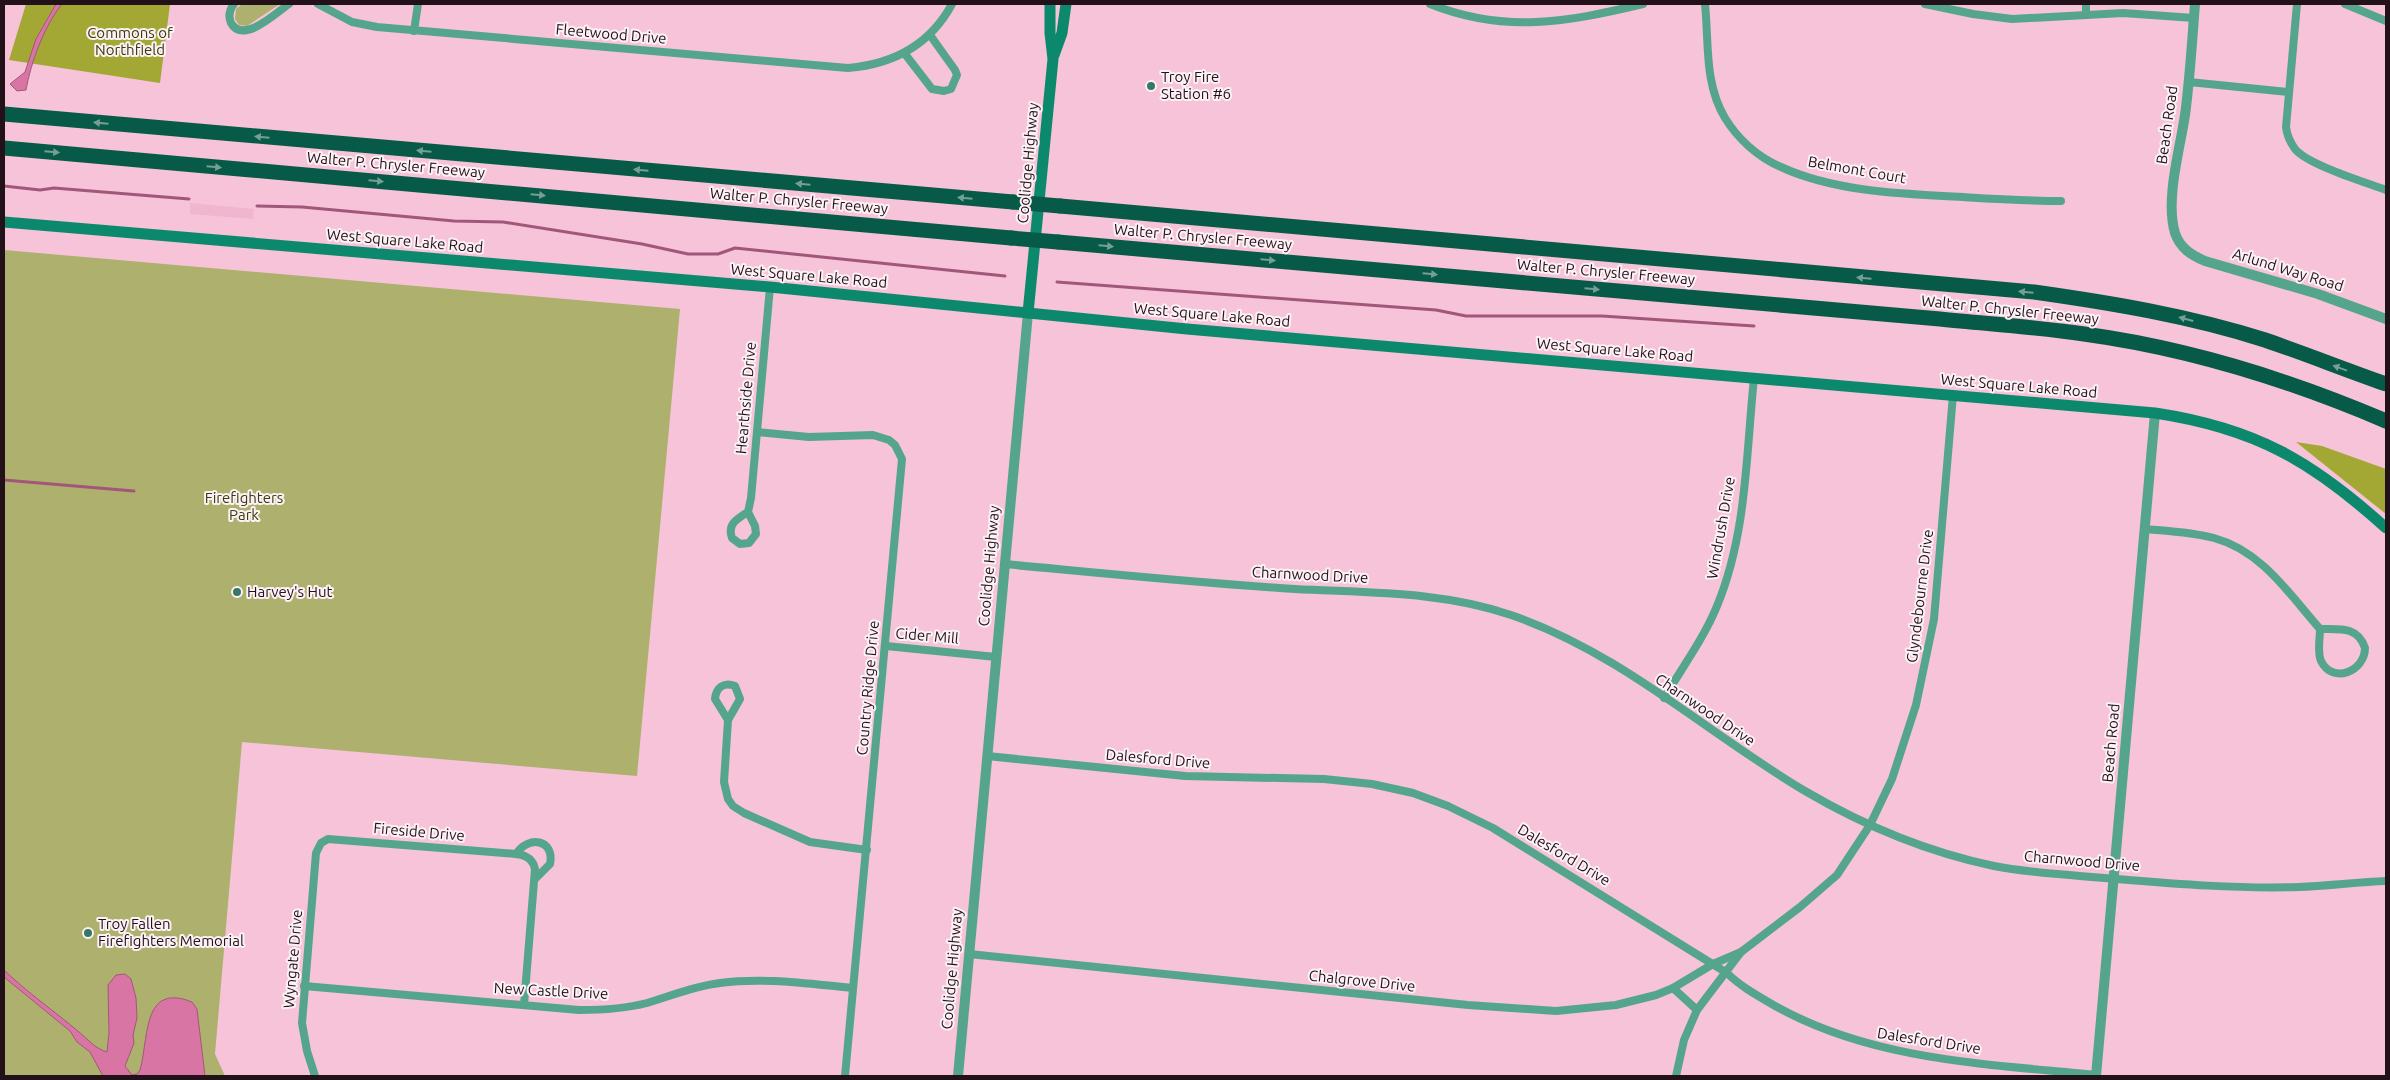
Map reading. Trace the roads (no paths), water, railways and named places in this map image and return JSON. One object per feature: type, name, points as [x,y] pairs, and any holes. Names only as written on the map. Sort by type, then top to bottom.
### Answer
[{"type":"highway","name":"Walter P. Chrysler Freeway","points":[[4,114],[2034,292],[2104,302],[2178,317],[2264,340],[2386,384]]},
{"type":"highway","name":"Walter P. Chrysler Freeway","points":[[4,148],[1940,319],[2085,334],[2189,354],[2270,377],[2386,421]]},
{"type":"main road","name":"Coolidge Highway","points":[[1028,313],[1053,59],[1050,33],[1050,4]]},
{"type":"main road","name":"Coolidge Highway","points":[[1053,59],[1062,33],[1066,4]]},
{"type":"main road","name":"West Square Lake Road","points":[[4,222],[770,287],[1028,313],[2155,414],[2200,421],[2232,430],[2267,444],[2299,460],[2332,481],[2386,528]]},
{"type":"street","points":[[234,4],[230,12],[231,22],[237,29],[244,31],[255,28],[289,4]]},
{"type":"street","name":"Fleetwood Drive","points":[[318,4],[352,22],[377,27],[833,68],[872,66],[905,54],[930,35],[952,4]]},
{"type":"street","points":[[414,31],[418,4]]},
{"type":"street","points":[[1430,4],[1484,19],[1542,23],[1587,17],[1640,4]]},
{"type":"street","name":"Belmont Court","points":[[1705,4],[1711,83],[1719,106],[1738,135],[1757,153],[1771,162],[1810,177],[1875,190],[1910,194],[2061,201]]},
{"type":"street","points":[[1925,4],[1973,14],[2012,19],[2045,19],[2131,13],[2194,18]]},
{"type":"street","points":[[2086,4],[2086,15]]},
{"type":"street","name":"Beach Road","points":[[2184,248],[2176,236],[2172,212],[2189,82],[2195,4]]},
{"type":"street","points":[[2298,4],[2286,127],[2295,150],[2311,161],[2386,190]]},
{"type":"street","points":[[2345,4],[2386,22]]},
{"type":"street","points":[[905,54],[932,89],[944,91],[951,88],[957,76],[956,70],[930,35]]},
{"type":"street","points":[[2189,82],[2289,92]]},
{"type":"street","name":"Arlund Way Road","points":[[2184,248],[2205,260],[2318,294],[2386,319]]},
{"type":"street","name":"Hearthside Drive","points":[[748,512],[770,287]]},
{"type":"street","name":"Coolidge Highway","points":[[958,1076],[1028,313]]},
{"type":"street","name":"Windrush Drive","points":[[1664,698],[1711,620],[1730,569],[1744,491],[1754,378]]},
{"type":"street","name":"Glyndebourne Drive","points":[[1676,1076],[1684,1040],[1697,1010],[1727,973],[1741,952],[1826,887],[1848,860],[1870,825],[1904,747],[1928,653],[1937,587],[1953,395]]},
{"type":"street","name":"Beach Road","points":[[2096,1076],[2155,414]]},
{"type":"street","name":"Country Ridge Drive","points":[[757,432],[809,437],[873,435],[889,440],[899,451],[903,467],[845,1076]]},
{"type":"street","points":[[2145,529],[2199,534],[2236,546],[2269,570],[2320,629],[2319,655],[2327,668],[2342,674],[2357,668],[2365,655],[2363,642],[2359,637],[2345,628],[2320,629]]},
{"type":"street","name":"Charnwood Drive","points":[[1004,564],[1295,589],[1419,595],[1468,602],[1511,615],[1565,638],[1607,661],[1778,774],[1830,805],[1870,825],[1940,851],[1989,865],[2031,871],[2113,878],[2249,887],[2316,886],[2386,881]]},
{"type":"street","name":"Cider Mill","points":[[886,646],[996,656]]},
{"type":"street","points":[[728,720],[724,782],[728,799],[733,806],[744,813],[810,842],[867,850]]},
{"type":"street","name":"Dalesford Drive","points":[[987,756],[1185,776],[1324,779],[1372,784],[1413,793],[1448,806],[1493,828],[1713,964],[1742,985],[1795,1016],[1828,1031],[1877,1048],[1967,1062],[2096,1076]]},
{"type":"street","name":"Fireside Drive","points":[[321,843],[334,838],[516,854],[528,857],[535,867],[535,879],[524,1005]]},
{"type":"street","points":[[516,854],[522,845],[531,842],[540,842],[547,848],[550,864],[535,879]]},
{"type":"street","name":"Wyngate Drive","points":[[315,1076],[304,1040],[302,1023],[316,853],[321,843]]},
{"type":"street","name":"Chalgrove Drive","points":[[969,954],[1468,1006],[1538,1011],[1570,1011],[1608,1006],[1656,995],[1673,988],[1713,964],[1741,952]]},
{"type":"street","name":"New Castle Drive","points":[[304,986],[524,1005],[609,1010],[646,1003],[695,987],[753,980],[853,988]]},
{"type":"street","points":[[1673,988],[1697,1010]]},
{"type":"waterway","points":[[4,186],[40,190],[54,188],[189,199]]},
{"type":"waterway","points":[[257,206],[302,207],[454,221],[503,222],[642,244],[688,254],[718,254],[735,248],[1005,276]]},
{"type":"waterway","points":[[1057,282],[1436,310],[1466,316],[1602,316],[1754,326]]},
{"type":"waterway","points":[[4,480],[134,491]]},
{"type":"place","name":"Troy Fire Station #6","points":[[1151,86]]},
{"type":"place","name":"Harvey's Hut","points":[[237,592]]},
{"type":"place","name":"Troy Fallen Firefighters Memorial","points":[[88,933]]},
{"type":"park label","name":"Commons of Northfield","points":[[130,42]]},
{"type":"park label","name":"Firefighters Park","points":[[244,506]]}]
